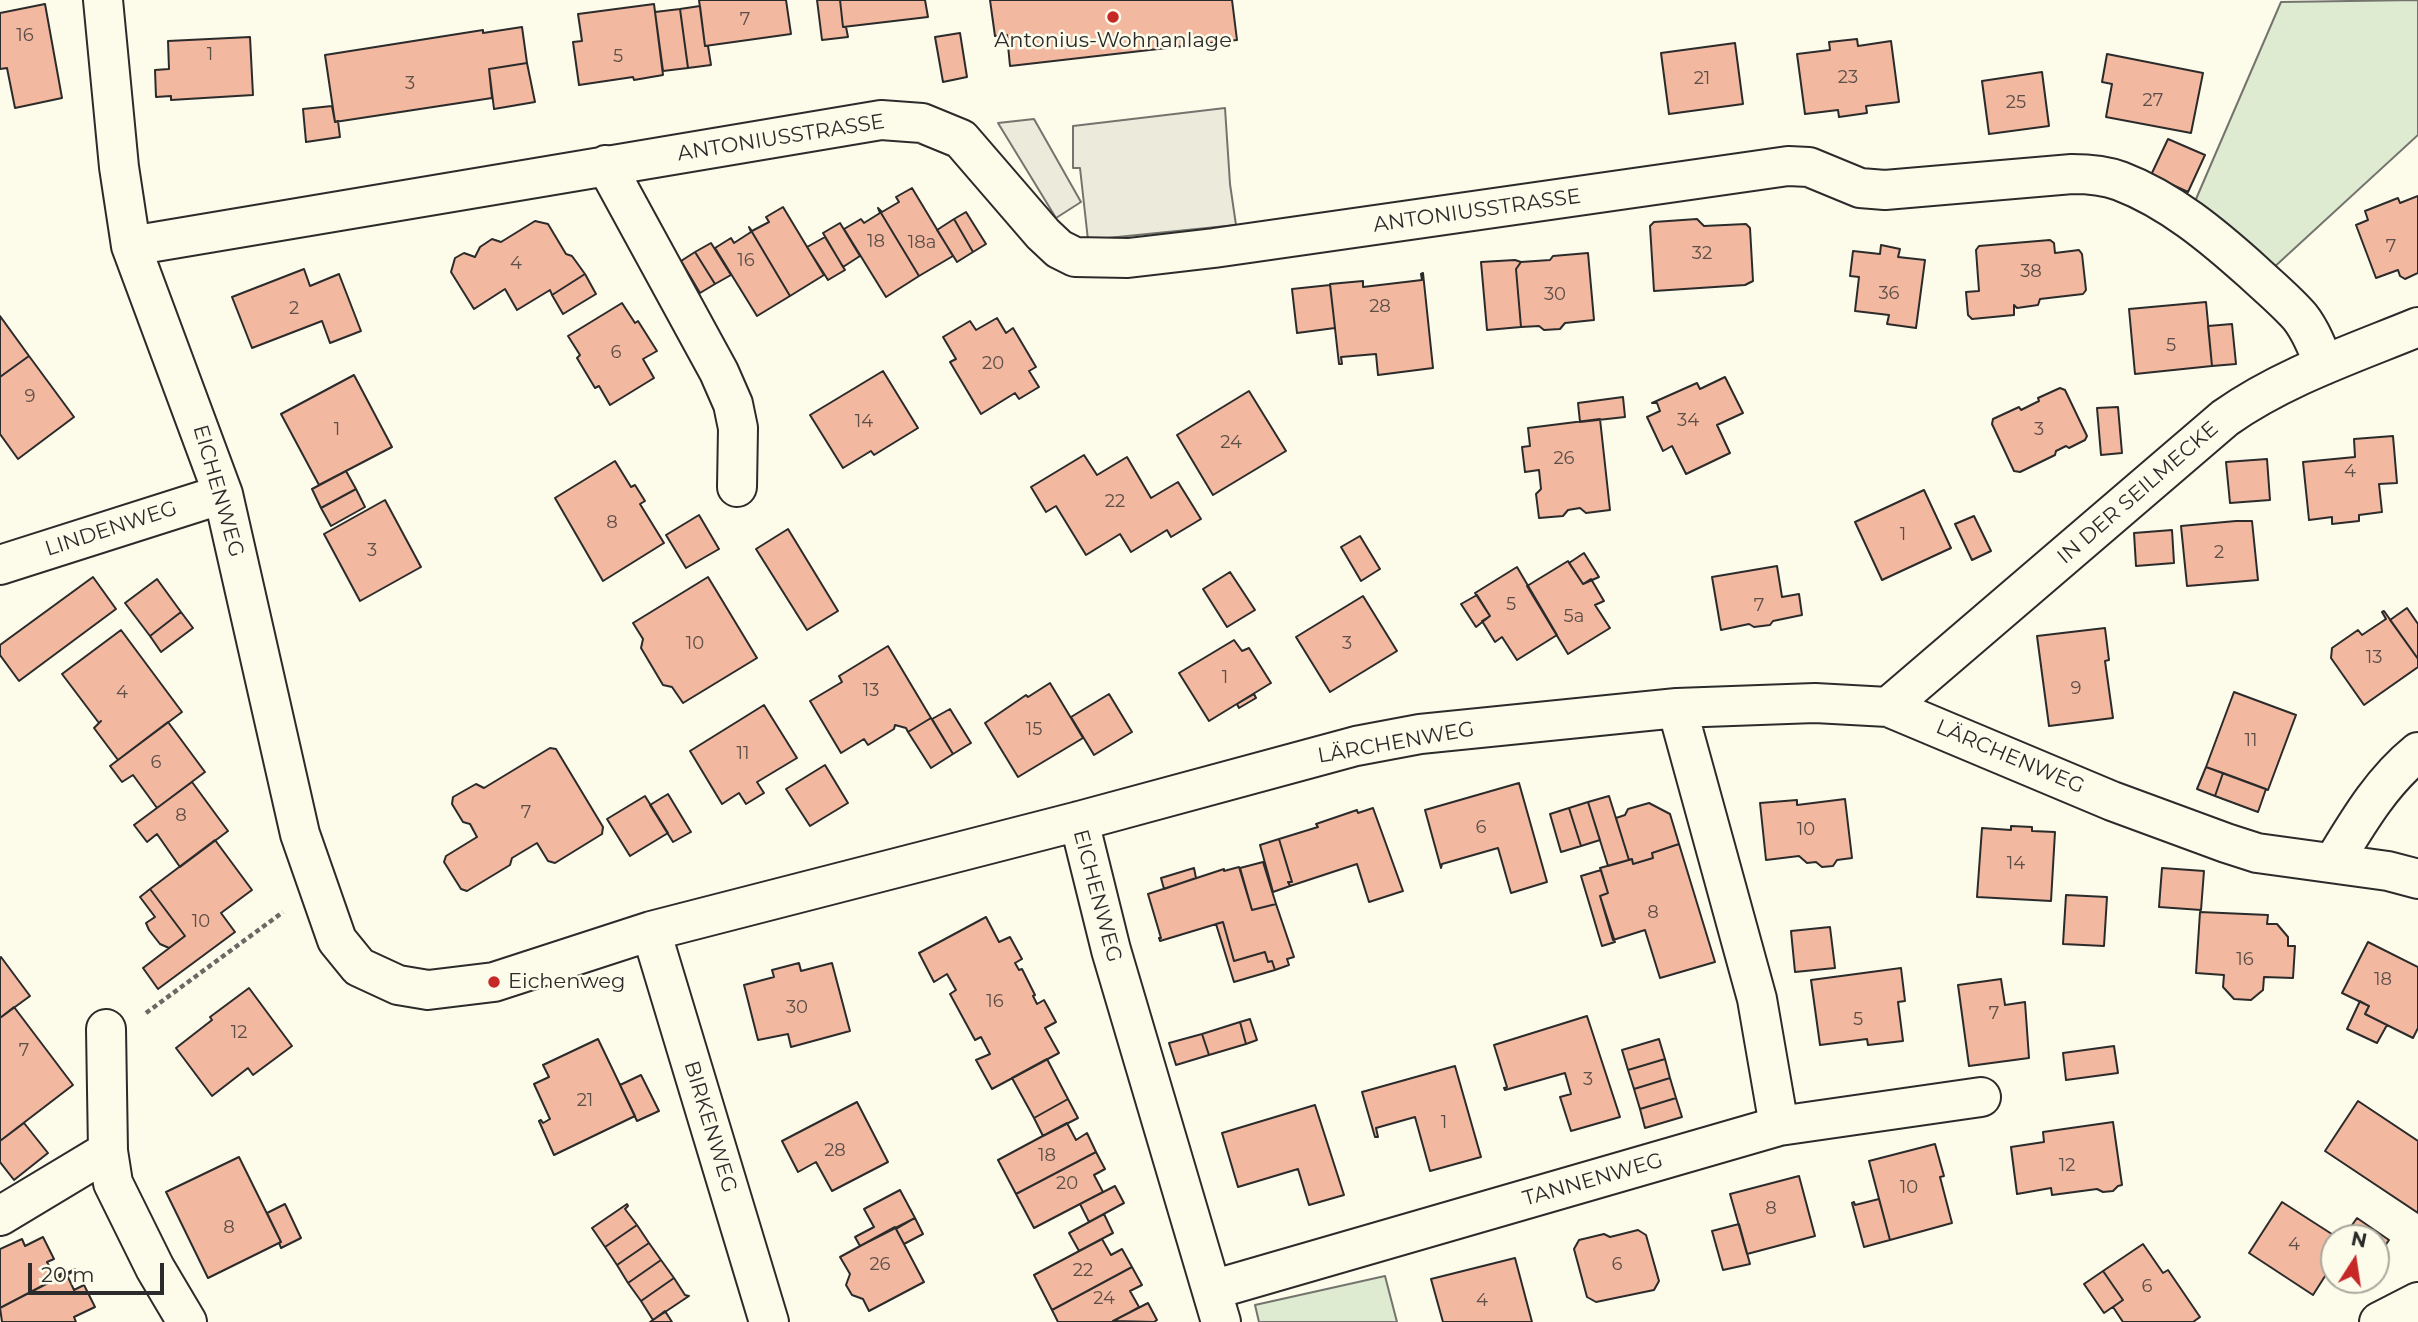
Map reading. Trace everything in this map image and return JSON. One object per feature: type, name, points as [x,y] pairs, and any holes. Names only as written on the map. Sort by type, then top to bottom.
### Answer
[{"type":"street","name":"EICHENWEG","points":[[103,0],[119,167],[131,246],[223,494],[300,834],[337,940],[359,967],[398,985],[428,990],[494,982],[651,931],[1079,821],[1111,950],[1216,1306]]},
{"type":"street","name":"ANTONIUSSTRASSE","points":[[131,246],[881,120],[922,123],[961,139],[1043,234],[1059,249],[1074,257],[1089,259],[1128,258],[1214,248],[1788,166],[1809,167],[1860,188],[1885,190],[2095,174],[2119,181],[2157,199],[2223,245],[2301,318],[2324,365]]},
{"type":"street","points":[[606,165],[733,404],[738,428],[737,487]]},
{"type":"street","name":"IN DER SEILMECKE","points":[[1888,707],[2225,418],[2250,400],[2324,365],[2418,327]]},
{"type":"street","name":"LINDENWEG","points":[[0,565],[223,494]]},
{"type":"street","name":"LÄRCHENWEG","points":[[1079,821],[1356,746],[1420,734],[1677,708],[1815,703],[1888,707],[2112,801],[2226,843],[2284,858],[2388,871],[2418,879]]},
{"type":"street","points":[[1677,708],[1757,999],[1779,1126]]},
{"type":"street","points":[[2333,863],[2368,805],[2400,766],[2418,752]]},
{"type":"street","name":"BIRKENWEG","points":[[651,931],[769,1322]]},
{"type":"street","points":[[106,1036],[108,1151],[113,1183],[155,1268],[187,1322]]},
{"type":"street","name":"TANNENWEG","points":[[1216,1306],[1779,1126],[1981,1097]]},
{"type":"street","points":[[0,1216],[108,1151]]},
{"type":"street","points":[[2379,1322],[2418,1302]]},
{"type":"path","points":[[106,1036],[318,886]]},
{"type":"green space","points":[[2418,0],[2418,135],[2271,270],[2193,206],[2281,2]]},
{"type":"green space","points":[[1385,1276],[1397,1322],[1259,1322],[1255,1305]]},
{"type":"shaded area","points":[[1225,108],[1230,184],[1236,225],[1088,240],[1080,168],[1073,168],[1073,126]]},
{"type":"shaded area","points":[[1034,119],[1081,202],[1056,218],[998,123]]},
{"type":"building","points":[[699,0],[786,0],[791,34],[705,46]]},
{"type":"building","points":[[817,0],[840,0],[843,27],[846,27],[848,37],[822,40]]},
{"type":"building","points":[[840,0],[925,0],[928,17],[843,27]]},
{"type":"building","name":"Antonius-Wohnanlage","points":[[990,0],[1232,0],[1237,40],[1010,66],[1007,35],[995,36]]},
{"type":"building","points":[[45,4],[62,98],[15,108],[7,68],[0,69],[0,13]]},
{"type":"building","points":[[654,4],[663,75],[579,85],[573,42],[582,41],[578,14]]},
{"type":"building","points":[[700,6],[705,46],[708,46],[711,65],[688,68],[680,9]]},
{"type":"building","points":[[680,9],[688,68],[663,71],[655,12]]},
{"type":"building","points":[[522,27],[527,63],[489,69],[492,98],[335,122],[325,55],[483,30],[483,33]]},
{"type":"building","points":[[960,33],[967,77],[943,82],[935,37]]},
{"type":"building","points":[[250,37],[253,95],[171,100],[171,96],[156,97],[155,70],[169,69],[168,41]]},
{"type":"building","points":[[1857,39],[1858,46],[1891,41],[1899,102],[1866,106],[1867,113],[1839,117],[1838,110],[1805,114],[1797,54],[1830,50],[1829,42]]},
{"type":"building","points":[[1735,43],[1743,104],[1669,114],[1661,53]]},
{"type":"building","points":[[2107,54],[2203,73],[2191,133],[2106,117],[2112,84],[2102,82]]},
{"type":"building","points":[[527,63],[535,102],[494,109],[489,69]]},
{"type":"building","points":[[2042,72],[2049,126],[1989,134],[1982,81]]},
{"type":"building","points":[[332,106],[340,137],[306,142],[303,109]]},
{"type":"building","points":[[2168,139],[2205,155],[2188,192],[2151,175]]},
{"type":"building","points":[[912,188],[953,256],[919,276],[878,208],[882,212],[899,202],[896,197]]},
{"type":"building","points":[[2418,196],[2418,273],[2405,279],[2400,276],[2398,270],[2376,278],[2356,225],[2368,220],[2365,211],[2398,198],[2400,203]]},
{"type":"building","points":[[783,207],[824,275],[790,296],[749,227],[752,231],[769,222],[766,217]]},
{"type":"building","points":[[878,208],[919,276],[886,297],[844,229],[861,219],[864,223],[880,213]]},
{"type":"building","points":[[966,212],[986,244],[973,252],[954,219]]},
{"type":"building","points":[[954,219],[973,252],[957,262],[937,230]]},
{"type":"building","points":[[1697,219],[1704,226],[1746,224],[1750,228],[1753,281],[1745,285],[1654,291],[1650,226],[1654,222]]},
{"type":"building","points":[[535,221],[548,224],[566,254],[572,256],[585,274],[552,295],[550,290],[517,310],[505,289],[474,309],[451,272],[455,258],[464,253],[475,257],[480,247],[492,239],[501,242]]},
{"type":"building","points":[[840,223],[860,256],[843,267],[823,233]]},
{"type":"building","points":[[749,227],[790,296],[757,316],[715,248],[731,238],[734,243],[751,232]]},
{"type":"building","points":[[825,237],[845,270],[828,280],[807,247]]},
{"type":"building","points":[[2050,240],[2054,243],[2055,253],[2079,250],[2082,254],[2086,290],[2083,294],[2040,299],[2038,305],[2017,308],[2014,305],[2014,315],[1972,319],[1968,315],[1966,292],[1979,291],[1976,250],[1979,246]]},
{"type":"building","points":[[711,243],[731,275],[715,284],[695,252]]},
{"type":"building","points":[[1881,245],[1900,249],[1898,257],[1925,260],[1916,328],[1887,324],[1889,315],[1855,311],[1859,277],[1850,276],[1853,251],[1880,254]]},
{"type":"building","points":[[695,252],[715,284],[700,293],[681,261]]},
{"type":"building","points":[[1588,253],[1594,320],[1565,323],[1560,329],[1521,327],[1516,269],[1521,262]]},
{"type":"building","points":[[1481,262],[1521,262],[1516,269],[1521,327],[1487,330]]},
{"type":"building","points":[[304,269],[310,286],[339,274],[361,331],[330,343],[322,321],[252,348],[232,297]]},
{"type":"building","points":[[1423,273],[1433,368],[1378,375],[1376,354],[1341,357],[1342,364],[1339,364],[1330,284],[1363,281],[1363,287],[1422,280]]},
{"type":"building","points":[[585,274],[596,294],[563,314],[552,295]]},
{"type":"building","points":[[1330,285],[1335,328],[1297,333],[1292,289]]},
{"type":"building","points":[[2206,302],[2212,366],[2135,374],[2129,309]]},
{"type":"building","points":[[622,303],[635,323],[638,321],[657,351],[643,359],[654,378],[610,405],[599,386],[595,388],[577,358],[580,355],[568,336]]},
{"type":"building","points":[[0,316],[29,356],[0,377]]},
{"type":"building","points":[[997,318],[1006,333],[1013,328],[1036,367],[1029,371],[1039,387],[1019,399],[1015,393],[981,414],[950,362],[956,359],[943,337],[970,321],[976,330]]},
{"type":"building","points":[[2232,324],[2236,364],[2212,366],[2208,326]]},
{"type":"building","points":[[29,356],[74,417],[18,459],[0,434],[0,377]]},
{"type":"building","points":[[883,371],[918,428],[874,455],[871,451],[843,468],[810,415]]},
{"type":"building","points":[[354,375],[392,447],[319,485],[281,414]]},
{"type":"building","points":[[1725,377],[1743,413],[1717,425],[1730,453],[1686,474],[1672,446],[1663,451],[1647,417],[1660,411],[1657,403],[1652,403],[1697,383],[1700,389]]},
{"type":"building","points":[[2060,388],[2065,390],[2087,436],[2085,440],[2069,448],[2066,446],[2056,451],[2055,455],[2020,472],[2014,471],[1992,424],[1993,419],[2019,407],[2021,410]]},
{"type":"building","points":[[1249,391],[1286,451],[1213,495],[1177,435]]},
{"type":"building","points":[[1623,397],[1625,417],[1580,422],[1578,403]]},
{"type":"building","points":[[2118,407],[2122,453],[2101,455],[2097,408]]},
{"type":"building","points":[[1600,419],[1610,510],[1586,513],[1580,508],[1568,510],[1563,516],[1539,518],[1536,494],[1541,489],[1539,470],[1525,472],[1522,447],[1530,446],[1528,428]]},
{"type":"building","points":[[2393,436],[2397,483],[2379,484],[2382,512],[2359,515],[2359,521],[2332,524],[2332,517],[2309,520],[2303,462],[2355,457],[2354,439]]},
{"type":"building","points":[[1084,455],[1097,475],[1127,457],[1151,498],[1178,482],[1201,519],[1171,537],[1167,530],[1131,552],[1120,534],[1086,555],[1056,506],[1046,512],[1031,487]]},
{"type":"building","points":[[2267,459],[2270,500],[2230,503],[2226,462]]},
{"type":"building","points":[[615,461],[631,487],[635,485],[645,501],[640,504],[664,543],[603,581],[555,498]]},
{"type":"building","points":[[346,471],[356,489],[321,508],[312,489]]},
{"type":"building","points":[[356,489],[365,507],[331,526],[321,508]]},
{"type":"building","points":[[1924,490],[1951,548],[1882,580],[1855,522]]},
{"type":"building","points":[[385,500],[421,567],[360,601],[324,534]]},
{"type":"building","points":[[699,515],[719,549],[686,568],[666,535]]},
{"type":"building","points":[[1974,516],[1991,551],[1972,560],[1955,524]]},
{"type":"building","points":[[2252,521],[2258,580],[2187,586],[2181,526]]},
{"type":"building","points":[[788,529],[838,611],[807,630],[756,549]]},
{"type":"building","points":[[2172,530],[2174,563],[2136,566],[2134,533]]},
{"type":"building","points":[[1360,536],[1380,569],[1361,581],[1341,547]]},
{"type":"building","points":[[1584,553],[1599,577],[1583,584],[1569,563]]},
{"type":"building","points":[[1568,561],[1583,584],[1591,579],[1604,601],[1595,605],[1610,628],[1568,654],[1527,586]]},
{"type":"building","points":[[1777,566],[1782,597],[1799,594],[1802,615],[1773,621],[1770,625],[1754,627],[1749,624],[1721,630],[1712,577]]},
{"type":"building","points":[[1517,567],[1557,635],[1517,660],[1502,637],[1495,642],[1482,621],[1490,616],[1475,593]]},
{"type":"building","points":[[1230,572],[1255,610],[1227,627],[1203,589]]},
{"type":"building","points":[[93,577],[116,609],[19,681],[0,655],[0,645]]},
{"type":"building","points":[[708,577],[757,658],[683,703],[672,687],[663,685],[641,648],[643,639],[633,623]]},
{"type":"building","points":[[157,579],[181,612],[150,636],[125,603]]},
{"type":"building","points":[[1477,595],[1490,616],[1476,627],[1461,604]]},
{"type":"building","points":[[1363,596],[1397,651],[1330,692],[1296,637]]},
{"type":"building","points":[[2407,608],[2418,624],[2418,659],[2390,620]]},
{"type":"building","points":[[2384,611],[2418,659],[2418,667],[2364,705],[2331,658],[2332,648],[2358,630],[2362,635],[2386,619],[2382,612]]},
{"type":"building","points":[[181,612],[193,628],[161,652],[150,636]]},
{"type":"building","points":[[2105,628],[2109,660],[2105,661],[2113,718],[2049,726],[2037,636]]},
{"type":"building","points":[[121,630],[182,712],[118,760],[94,728],[99,723],[62,674]]},
{"type":"building","points":[[1234,640],[1242,651],[1249,648],[1271,683],[1209,721],[1179,673]]},
{"type":"building","points":[[888,646],[931,718],[908,732],[906,728],[895,725],[894,729],[868,745],[864,739],[841,753],[810,701],[842,682],[839,676]]},
{"type":"building","points":[[1050,683],[1083,738],[1018,777],[985,723],[1026,695],[1028,697]]},
{"type":"building","points":[[2234,692],[2296,715],[2268,790],[2206,767]]},
{"type":"building","points":[[1109,694],[1132,732],[1094,755],[1071,717]]},
{"type":"building","points":[[1254,694],[1256,698],[1239,708],[1237,704]]},
{"type":"building","points":[[764,705],[797,758],[757,782],[764,793],[746,804],[739,793],[722,804],[690,751]]},
{"type":"building","points":[[950,709],[971,743],[953,754],[932,719]]},
{"type":"building","points":[[931,718],[953,754],[931,768],[908,732]]},
{"type":"building","points":[[168,722],[205,772],[157,808],[133,775],[122,782],[110,766]]},
{"type":"building","points":[[550,748],[556,749],[603,827],[602,834],[555,863],[548,861],[537,843],[512,858],[510,865],[467,891],[461,889],[444,862],[446,856],[477,837],[470,824],[463,822],[452,804],[453,797],[476,784],[484,788]]},
{"type":"building","points":[[825,765],[848,803],[810,826],[786,789]]},
{"type":"building","points":[[2206,767],[2223,773],[2215,796],[2197,789]]},
{"type":"building","points":[[2223,773],[2266,789],[2258,812],[2215,796]]},
{"type":"building","points":[[192,782],[228,831],[180,867],[157,834],[147,842],[134,825]]},
{"type":"building","points":[[1519,783],[1547,882],[1511,893],[1498,848],[1442,864],[1441,868],[1425,810]]},
{"type":"building","points":[[668,794],[691,832],[673,842],[650,805]]},
{"type":"building","points":[[645,796],[668,833],[630,856],[607,819]]},
{"type":"building","points":[[1609,796],[1629,860],[1608,866],[1588,802]]},
{"type":"building","points":[[1845,799],[1852,858],[1837,860],[1833,866],[1822,867],[1816,862],[1807,863],[1799,856],[1766,860],[1760,803],[1797,800],[1797,805]]},
{"type":"building","points":[[1588,802],[1600,840],[1581,846],[1569,808]]},
{"type":"building","points":[[1649,803],[1670,814],[1679,844],[1652,853],[1653,858],[1633,864],[1632,859],[1629,860],[1616,818],[1625,815],[1628,809]]},
{"type":"building","points":[[1373,808],[1403,891],[1369,902],[1357,864],[1290,886],[1288,882],[1292,882],[1279,839],[1318,827],[1316,824],[1357,810],[1358,813]]},
{"type":"building","points":[[1569,808],[1581,846],[1561,852],[1550,814]]},
{"type":"building","points":[[2011,826],[2032,827],[2032,831],[2055,832],[2051,901],[1977,897],[1982,828],[2011,830]]},
{"type":"building","points":[[1279,839],[1292,882],[1288,882],[1290,886],[1273,892],[1260,845]]},
{"type":"building","points":[[215,840],[252,890],[221,913],[235,932],[158,989],[143,968],[185,936],[150,889]]},
{"type":"building","points":[[1679,844],[1715,962],[1660,978],[1645,930],[1613,940],[1600,896],[1608,893],[1600,868],[1632,859],[1633,864],[1653,858],[1652,853]]},
{"type":"building","points":[[1263,862],[1276,904],[1252,910],[1240,868]]},
{"type":"building","points":[[1239,867],[1252,910],[1276,904],[1294,957],[1287,959],[1289,965],[1275,970],[1272,961],[1268,962],[1265,952],[1234,961],[1223,922],[1160,941],[1148,894],[1224,869]]},
{"type":"building","points":[[1194,868],[1196,878],[1164,889],[1161,878]]},
{"type":"building","points":[[2162,868],[2204,871],[2201,910],[2159,907]]},
{"type":"building","points":[[1601,870],[1608,893],[1600,896],[1615,942],[1602,946],[1581,876]]},
{"type":"building","points":[[150,889],[185,936],[169,948],[160,944],[146,923],[155,917],[140,897]]},
{"type":"building","points":[[2066,895],[2107,897],[2104,946],[2063,944]]},
{"type":"building","points":[[2200,912],[2268,915],[2267,924],[2277,924],[2288,937],[2288,946],[2295,946],[2293,978],[2264,977],[2263,990],[2251,1000],[2234,999],[2223,987],[2224,975],[2196,973]]},
{"type":"building","points":[[986,917],[999,942],[1010,937],[1022,959],[1015,963],[1019,970],[1022,969],[1037,1004],[1044,1000],[1056,1022],[1045,1028],[1059,1053],[992,1089],[976,1060],[990,1054],[981,1037],[975,1040],[950,994],[956,990],[947,974],[934,982],[919,953]]},
{"type":"building","points":[[1223,922],[1234,961],[1265,952],[1268,962],[1272,961],[1275,970],[1234,982],[1216,924]]},
{"type":"building","points":[[1830,927],[1835,968],[1795,972],[1791,931]]},
{"type":"building","points":[[2368,942],[2418,967],[2418,1028],[2413,1038],[2365,1014],[2369,1006],[2342,993]]},
{"type":"building","points":[[0,958],[30,996],[0,1018]]},
{"type":"building","points":[[799,963],[801,971],[832,963],[850,1031],[791,1047],[788,1034],[758,1040],[744,985],[774,977],[772,970]]},
{"type":"building","points":[[1901,968],[1905,1001],[1898,1002],[1903,1041],[1868,1045],[1867,1039],[1820,1045],[1811,980]]},
{"type":"building","points":[[2001,979],[2005,1005],[2025,1002],[2029,1058],[1969,1066],[1958,985]]},
{"type":"building","points":[[249,988],[292,1046],[253,1075],[248,1068],[212,1096],[176,1048],[212,1020],[210,1017]]},
{"type":"building","points":[[2360,1001],[2369,1006],[2365,1014],[2387,1025],[2377,1043],[2347,1029]]},
{"type":"building","points":[[14,1007],[73,1085],[0,1141],[0,1018]]},
{"type":"building","points":[[1587,1016],[1620,1117],[1571,1131],[1560,1097],[1571,1094],[1565,1073],[1505,1090],[1507,1087],[1494,1045]]},
{"type":"building","points":[[1250,1019],[1257,1040],[1246,1044],[1240,1022]]},
{"type":"building","points":[[1240,1022],[1246,1044],[1209,1055],[1202,1034]]},
{"type":"building","points":[[1202,1034],[1209,1055],[1176,1065],[1169,1043]]},
{"type":"building","points":[[598,1039],[635,1116],[554,1155],[539,1121],[543,1123],[550,1119],[534,1084],[549,1077],[543,1065]]},
{"type":"building","points":[[1659,1039],[1665,1059],[1628,1070],[1622,1050]]},
{"type":"building","points":[[2114,1046],[2118,1073],[2066,1080],[2063,1053]]},
{"type":"building","points":[[1047,1059],[1068,1099],[1034,1118],[1012,1078]]},
{"type":"building","points":[[1665,1059],[1670,1078],[1634,1089],[1628,1070]]},
{"type":"building","points":[[1455,1066],[1481,1157],[1430,1171],[1415,1117],[1376,1128],[1378,1137],[1375,1137],[1362,1092]]},
{"type":"building","points":[[641,1075],[659,1111],[637,1121],[620,1085]]},
{"type":"building","points":[[1670,1078],[1676,1098],[1640,1109],[1634,1089]]},
{"type":"building","points":[[1676,1098],[1682,1117],[1645,1128],[1640,1109]]},
{"type":"building","points":[[1068,1099],[1078,1118],[1043,1136],[1034,1118]]},
{"type":"building","points":[[2358,1101],[2418,1141],[2418,1213],[2325,1151]]},
{"type":"building","points":[[857,1102],[888,1162],[832,1191],[816,1162],[798,1172],[782,1141]]},
{"type":"building","points":[[1315,1105],[1344,1195],[1309,1205],[1298,1169],[1238,1187],[1222,1133]]},
{"type":"building","points":[[2113,1122],[2122,1185],[2113,1191],[2103,1192],[2097,1189],[2052,1195],[2051,1188],[2017,1194],[2011,1147],[2044,1142],[2043,1132]]},
{"type":"building","points":[[24,1123],[48,1153],[14,1180],[0,1162],[0,1141]]},
{"type":"building","points":[[1067,1123],[1076,1140],[1087,1133],[1096,1152],[1016,1194],[998,1160]]},
{"type":"building","points":[[1935,1144],[1952,1223],[1890,1240],[1869,1161]]},
{"type":"building","points":[[1096,1152],[1105,1169],[1094,1175],[1103,1192],[1034,1228],[1016,1194]]},
{"type":"building","points":[[239,1157],[281,1242],[208,1278],[166,1192]]},
{"type":"building","points":[[1799,1176],[1815,1236],[1747,1254],[1730,1194]]},
{"type":"building","points":[[1115,1186],[1124,1203],[1089,1222],[1080,1204]]},
{"type":"building","points":[[900,1190],[915,1218],[860,1246],[855,1237],[874,1227],[864,1209]]},
{"type":"building","points":[[1879,1199],[1890,1240],[1864,1247],[1852,1203],[1855,1205]]},
{"type":"building","points":[[2282,1202],[2320,1226],[2320,1284],[2313,1295],[2249,1253]]},
{"type":"building","points":[[285,1204],[301,1238],[281,1248],[281,1242],[267,1213]]},
{"type":"building","points":[[627,1204],[625,1209],[637,1225],[605,1247],[592,1228]]},
{"type":"building","points":[[1104,1214],[1113,1233],[1079,1251],[1069,1233]]},
{"type":"building","points":[[915,1218],[923,1234],[904,1244],[896,1229]]},
{"type":"building","points":[[2357,1218],[2366,1224],[2353,1224]]},
{"type":"building","points":[[1739,1224],[1750,1264],[1723,1270],[1712,1231]]},
{"type":"building","points":[[637,1225],[649,1243],[617,1265],[605,1247]]},
{"type":"building","points":[[895,1227],[924,1282],[869,1311],[863,1299],[852,1295],[846,1285],[850,1274],[840,1257]]},
{"type":"building","points":[[1638,1230],[1646,1235],[1659,1281],[1654,1290],[1596,1302],[1587,1297],[1574,1249],[1579,1240],[1604,1234],[1610,1237]]},
{"type":"building","points":[[43,1237],[54,1259],[47,1262],[55,1277],[62,1273],[63,1275],[0,1308],[0,1249],[22,1239],[25,1246]]},
{"type":"building","points":[[1102,1239],[1111,1255],[1122,1249],[1132,1267],[1052,1310],[1034,1275]]},
{"type":"building","points":[[649,1243],[661,1260],[628,1283],[617,1265]]},
{"type":"building","points":[[2143,1244],[2163,1273],[2168,1270],[2200,1317],[2193,1322],[2123,1322],[2113,1307],[2123,1300],[2103,1271]]},
{"type":"building","points":[[1515,1258],[1532,1322],[1443,1322],[1431,1279]]},
{"type":"building","points":[[661,1260],[674,1278],[641,1301],[628,1283]]},
{"type":"building","points":[[1132,1267],[1142,1285],[1130,1291],[1139,1307],[1112,1322],[1058,1322],[1052,1310]]},
{"type":"building","points":[[75,1269],[67,1275],[74,1290],[84,1285],[95,1307],[74,1317],[76,1322],[2,1322],[0,1308]]},
{"type":"building","points":[[2103,1271],[2123,1300],[2104,1313],[2084,1284]]},
{"type":"building","points":[[674,1278],[685,1295],[689,1296],[653,1320],[641,1301]]},
{"type":"building","points":[[1148,1303],[1157,1320],[1154,1322],[1113,1321]]},
{"type":"building","points":[[665,1311],[672,1322],[650,1322],[653,1320]]},
{"type":"place","name":"Antonius-Wohnanlage","points":[[1113,17]]},
{"type":"place","name":"Eichenweg","points":[[494,982]]}]
